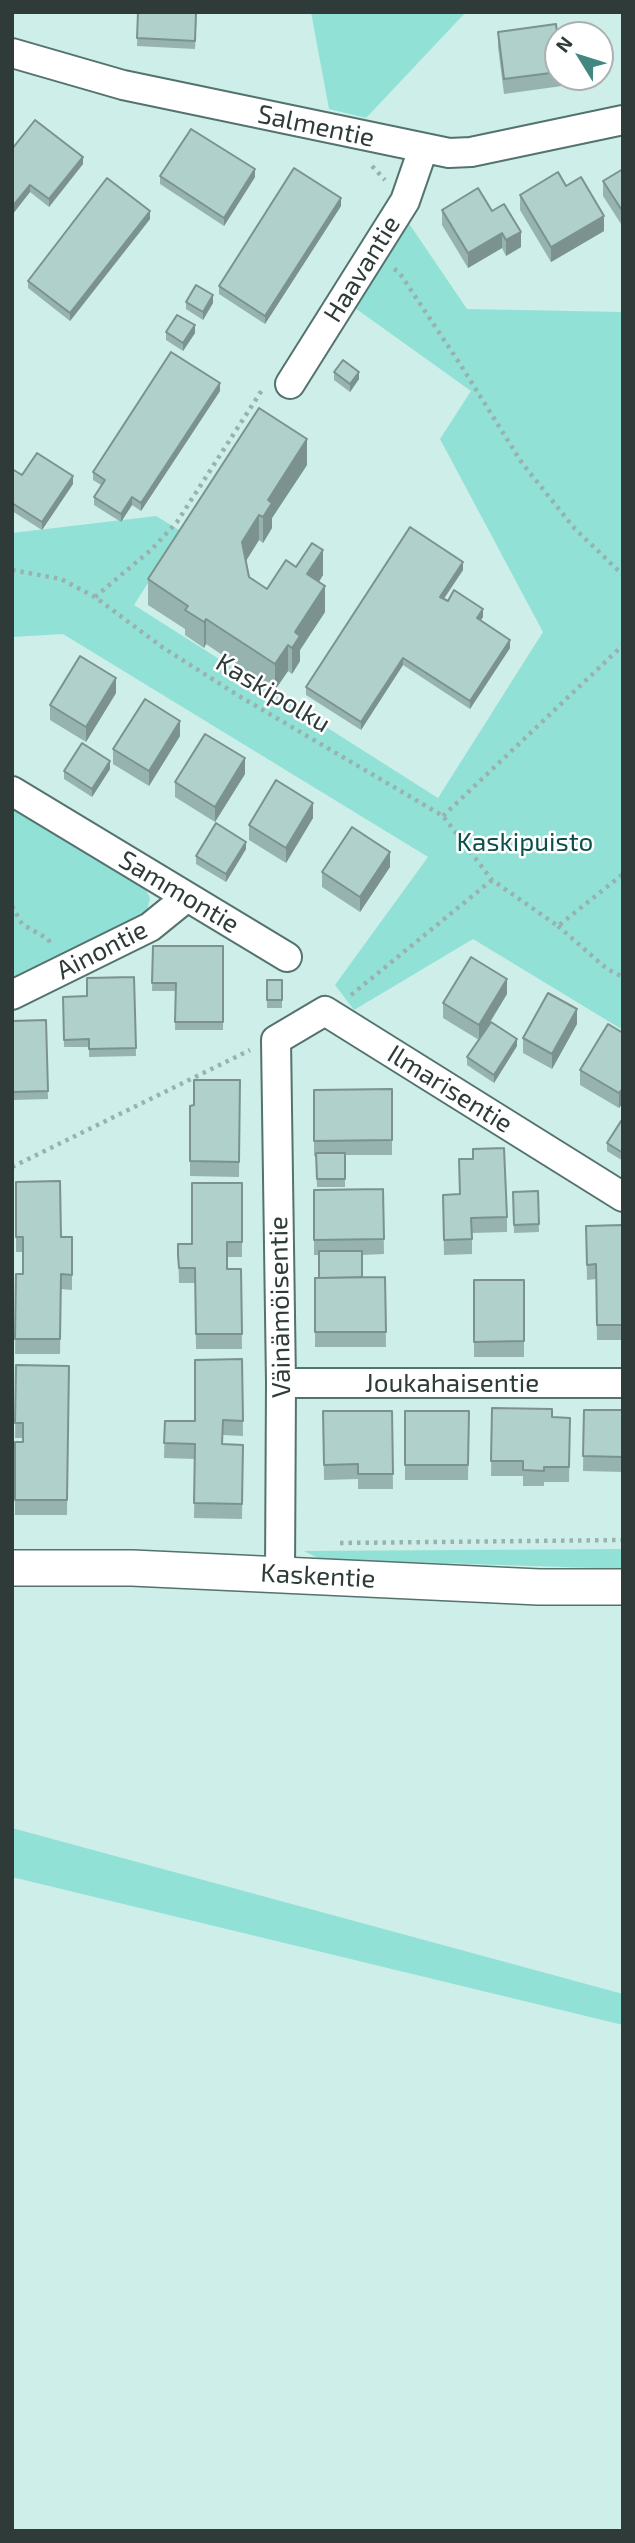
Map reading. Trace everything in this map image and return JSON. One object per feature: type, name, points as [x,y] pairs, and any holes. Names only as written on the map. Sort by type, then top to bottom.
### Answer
[{"type":"street","name":"Salmentie","points":[[12,53],[123,85],[449,153],[471,152],[623,120]]},
{"type":"street","name":"Haavantie","points":[[276,386],[373,254],[405,201],[423,149]]},
{"type":"street","name":"Sammontie","points":[[12,791],[287,957]]},
{"type":"street","name":"Ainontie","points":[[12,995],[150,927],[187,897]]},
{"type":"street","points":[[276,1040],[326,1011]]},
{"type":"street","name":"Ilmarisentie","points":[[326,1011],[623,1197]]},
{"type":"street","name":"Väinämöisentie","points":[[276,1040],[281,1383],[280,1574]]},
{"type":"street","name":"Joukahaisentie","points":[[281,1383],[623,1383]]},
{"type":"street","name":"Kaskentie","points":[[12,1568],[132,1568],[539,1587],[623,1587]]},
{"type":"path","points":[[382,179],[383,190]]},
{"type":"path","points":[[373,254],[399,272],[522,463],[575,529],[623,575]]},
{"type":"path","points":[[95,597],[152,549],[177,522],[276,386]]},
{"type":"path","name":"Kaskipolku","points":[[12,569],[61,579],[95,597],[162,647],[239,696],[443,816],[492,880],[558,926],[607,969],[623,976]]},
{"type":"path","points":[[443,816],[623,645]]},
{"type":"path","points":[[558,926],[623,874]]},
{"type":"path","points":[[326,1011],[349,996],[492,880]]},
{"type":"path","points":[[12,906],[22,924],[48,939],[64,970]]},
{"type":"path","points":[[12,1167],[259,1045],[276,1040]]},
{"type":"green space","points":[[311,12],[466,12],[366,118],[329,109]]},
{"type":"green space","name":"Kaskipuisto","points":[[408,222],[467,309],[623,312],[623,1030],[473,939],[354,1010],[335,985],[428,857],[63,634],[12,637],[12,533],[156,516],[181,531],[134,605],[438,798],[543,632],[440,439],[471,391],[355,308]]},
{"type":"green space","points":[[12,804],[144,886],[150,898],[147,911],[141,919],[12,983]]},
{"type":"green space","points":[[623,1549],[623,1569],[320,1559],[304,1551]]},
{"type":"green space","points":[[12,1828],[623,1994],[623,2025],[12,1877]]},
{"type":"building","points":[[138,12],[196,12],[195,41],[137,38]]},
{"type":"building","points":[[544,26],[544,74],[504,79],[498,32]]},
{"type":"building","points":[[35,120],[83,157],[49,199],[30,185],[12,207],[12,149]]},
{"type":"building","points":[[191,129],[255,169],[224,218],[160,176]]},
{"type":"building","points":[[294,168],[341,198],[265,316],[219,286]]},
{"type":"building","points":[[623,169],[623,212],[603,181]]},
{"type":"building","points":[[558,172],[566,186],[581,177],[604,216],[551,247],[520,195]]},
{"type":"building","points":[[107,178],[150,211],[70,313],[28,281]]},
{"type":"building","points":[[478,188],[492,211],[504,204],[521,232],[506,240],[502,233],[468,253],[442,210]]},
{"type":"building","points":[[196,285],[213,295],[203,312],[186,302]]},
{"type":"building","points":[[177,315],[195,325],[183,343],[166,332]]},
{"type":"building","points":[[171,352],[220,383],[141,503],[132,497],[121,514],[94,497],[105,480],[93,472]]},
{"type":"building","points":[[343,360],[359,372],[350,384],[334,372]]},
{"type":"building","points":[[259,408],[307,439],[268,500],[272,503],[263,517],[259,515],[242,542],[249,577],[267,589],[286,560],[296,567],[312,543],[323,550],[307,574],[325,586],[295,632],[300,636],[292,648],[288,645],[275,664],[206,619],[204,622],[185,610],[188,606],[148,579]]},
{"type":"building","points":[[37,453],[73,476],[42,522],[12,503],[12,469],[22,475]]},
{"type":"building","points":[[410,527],[463,562],[440,597],[448,601],[454,590],[483,609],[477,618],[510,640],[470,701],[403,658],[361,722],[306,687]]},
{"type":"building","points":[[80,656],[116,678],[86,727],[50,705]]},
{"type":"building","points":[[145,699],[180,721],[149,771],[113,749]]},
{"type":"building","points":[[205,734],[245,758],[215,807],[175,782]]},
{"type":"building","points":[[82,743],[110,761],[92,789],[64,771]]},
{"type":"building","points":[[276,780],[313,803],[286,848],[249,825]]},
{"type":"building","points":[[216,823],[246,842],[226,874],[196,856]]},
{"type":"building","points":[[352,827],[390,852],[360,897],[322,872]]},
{"type":"building","points":[[153,946],[223,946],[223,1022],[175,1022],[176,983],[152,983]]},
{"type":"building","points":[[471,957],[507,979],[479,1025],[443,1003]]},
{"type":"building","points":[[134,977],[136,1048],[89,1049],[89,1039],[64,1040],[63,997],[87,996],[87,978]]},
{"type":"building","points":[[267,980],[282,980],[282,1000],[267,1000]]},
{"type":"building","points":[[548,993],[577,1009],[552,1054],[523,1038]]},
{"type":"building","points":[[46,1020],[48,1091],[12,1092],[12,1021]]},
{"type":"building","points":[[491,1022],[517,1039],[494,1075],[467,1057]]},
{"type":"building","points":[[608,1024],[623,1033],[623,1088],[619,1093],[580,1070]]},
{"type":"building","points":[[194,1080],[240,1080],[239,1162],[190,1161],[190,1106],[194,1105]]},
{"type":"building","points":[[392,1089],[392,1140],[314,1141],[314,1090]]},
{"type":"building","points":[[623,1118],[623,1153],[607,1143]]},
{"type":"building","points":[[504,1148],[507,1217],[471,1218],[472,1239],[444,1240],[443,1195],[460,1194],[459,1159],[473,1159],[473,1149]]},
{"type":"building","points":[[316,1153],[345,1153],[345,1179],[317,1179]]},
{"type":"building","points":[[60,1181],[61,1237],[72,1237],[72,1275],[61,1274],[60,1339],[15,1339],[16,1274],[23,1274],[23,1237],[16,1237],[16,1182]]},
{"type":"building","points":[[192,1183],[242,1183],[242,1242],[227,1242],[227,1269],[241,1269],[242,1334],[196,1334],[195,1268],[179,1268],[178,1255],[178,1244],[192,1244]]},
{"type":"building","points":[[383,1189],[384,1239],[314,1240],[314,1190]]},
{"type":"building","points":[[538,1191],[539,1224],[514,1225],[513,1192]]},
{"type":"building","points":[[623,1225],[623,1325],[597,1325],[596,1264],[587,1265],[586,1226]]},
{"type":"building","points":[[319,1251],[362,1251],[362,1277],[319,1278]]},
{"type":"building","points":[[385,1277],[386,1332],[315,1332],[315,1278]]},
{"type":"building","points":[[474,1280],[524,1280],[524,1341],[474,1342]]},
{"type":"building","points":[[242,1359],[243,1421],[223,1420],[222,1444],[243,1445],[242,1504],[194,1503],[195,1444],[164,1443],[165,1421],[195,1421],[195,1360]]},
{"type":"building","points":[[16,1365],[69,1366],[67,1500],[15,1500],[15,1442],[23,1442],[23,1423],[15,1423]]},
{"type":"building","points":[[492,1408],[552,1409],[552,1417],[570,1418],[569,1467],[544,1467],[544,1471],[523,1470],[523,1461],[491,1461]]},
{"type":"building","points":[[584,1410],[623,1410],[623,1457],[583,1456]]},
{"type":"building","points":[[323,1411],[392,1411],[393,1474],[358,1474],[358,1464],[324,1465]]},
{"type":"building","points":[[405,1411],[469,1411],[468,1465],[405,1465]]}]
